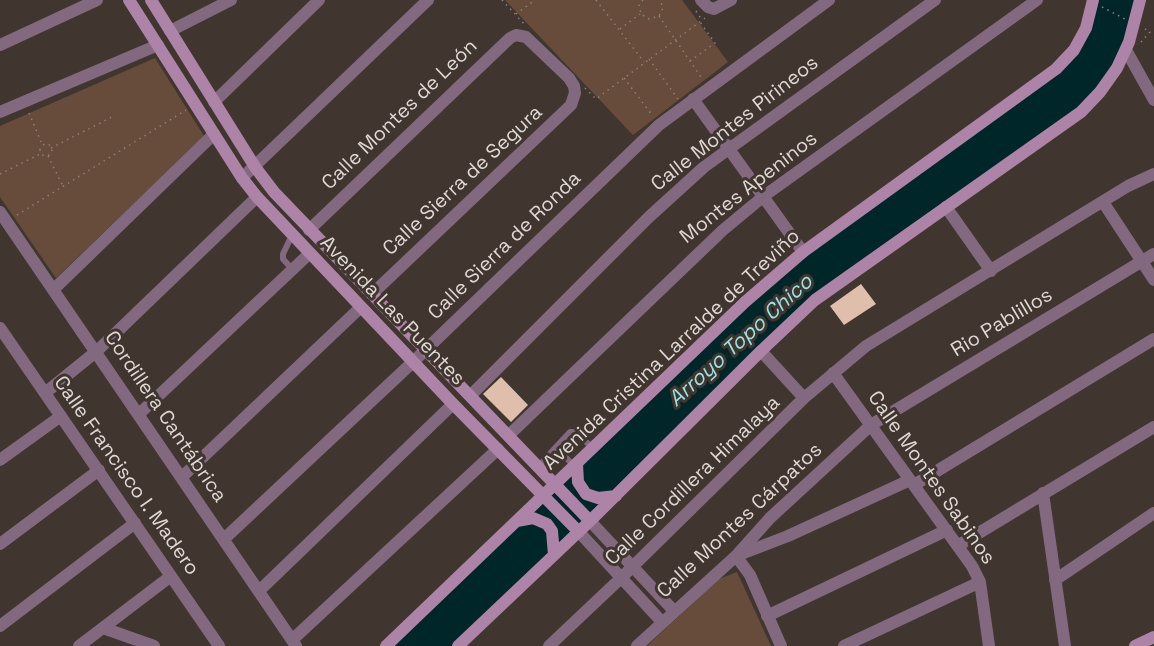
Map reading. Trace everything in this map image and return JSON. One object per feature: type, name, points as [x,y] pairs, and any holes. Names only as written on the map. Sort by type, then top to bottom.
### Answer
[{"type":"main road","name":"Avenida Las Puentes","points":[[129,0],[242,178],[257,197],[453,404],[575,528]]},
{"type":"main road","name":"Avenida Las Puentes","points":[[151,0],[255,167],[274,192],[587,517]]},
{"type":"main road","points":[[458,646],[554,555],[575,528],[616,496],[815,300],[1081,112],[1100,92],[1117,68],[1126,50],[1140,0]]},
{"type":"main road","name":"Avenida Cristina Larralde de Treviño","points":[[386,646],[576,468],[593,448],[746,302],[803,252],[1056,69],[1074,50],[1096,3]]},
{"type":"main road","points":[[576,468],[581,488],[586,494],[598,498],[616,496]]},
{"type":"main road","points":[[521,520],[538,519],[551,528],[554,555]]},
{"type":"main road","points":[[1135,646],[1152,640]]},
{"type":"street","points":[[0,45],[97,0]]},
{"type":"street","points":[[170,31],[231,0]]},
{"type":"street","points":[[214,102],[319,0]]},
{"type":"street","points":[[242,178],[428,0]]},
{"type":"street","points":[[701,0],[714,9],[731,0]]},
{"type":"street","name":"Calle Sierra de Ronda","points":[[224,539],[414,362],[659,125],[829,0]]},
{"type":"street","name":"Calle Montes Pirineos","points":[[470,396],[649,217],[704,167],[934,0]]},
{"type":"street","name":"Montes Apeninos","points":[[509,435],[700,250],[764,196],[1037,0]]},
{"type":"street","points":[[526,33],[580,90]]},
{"type":"street","name":"Calle Montes de León","points":[[309,230],[510,38],[526,33]]},
{"type":"street","points":[[0,112],[158,45]]},
{"type":"street","points":[[1126,50],[1154,100]]},
{"type":"street","name":"Calle Sierra de Segura","points":[[372,294],[571,105],[580,90]]},
{"type":"street","points":[[689,103],[729,148],[803,252]]},
{"type":"street","points":[[53,290],[214,134]]},
{"type":"street","name":"Calle Cordillera Himalaya","points":[[549,646],[804,398],[866,346],[1128,186],[1154,174]]},
{"type":"street","points":[[45,393],[97,351],[257,197]]},
{"type":"street","points":[[1103,202],[1154,280]]},
{"type":"street","points":[[946,207],[991,271]]},
{"type":"street","name":"Cordillera Cantábrica","points":[[0,212],[97,351],[294,643]]},
{"type":"street","points":[[139,414],[310,253]]},
{"type":"street","name":"Rio Pablillos","points":[[871,425],[1154,254]]},
{"type":"street","points":[[182,477],[361,307]]},
{"type":"street","name":"Calle Francisco I. Madero","points":[[0,328],[219,646]]},
{"type":"street","points":[[781,646],[750,575],[736,556],[912,482],[1154,339]]},
{"type":"street","points":[[761,351],[804,398]]},
{"type":"street","name":"Calle Montes Sabinos","points":[[833,372],[959,545],[980,582],[986,645]]},
{"type":"street","points":[[259,591],[453,404]]},
{"type":"street","points":[[2,453],[61,416]]},
{"type":"street","name":"Calle Montes Cárpatos","points":[[637,646],[736,556],[770,518],[871,425]]},
{"type":"street","points":[[959,545],[1154,427]]},
{"type":"street","points":[[294,643],[498,449]]},
{"type":"street","points":[[0,544],[99,470]]},
{"type":"street","points":[[1043,494],[1065,646]]},
{"type":"street","points":[[1055,580],[1154,513]]},
{"type":"street","name":"Avenida Las Puentes","points":[[587,517],[674,611]]},
{"type":"street","points":[[770,518],[788,536]]},
{"type":"street","points":[[0,626],[135,524]]},
{"type":"street","name":"Avenida Las Puentes","points":[[575,528],[662,622]]},
{"type":"street","points":[[767,616],[947,530]]},
{"type":"street","points":[[79,646],[171,576]]},
{"type":"street","points":[[844,646],[980,582]]},
{"type":"street","points":[[379,646],[410,618],[420,613]]},
{"type":"street","points":[[103,628],[154,646]]},
{"type":"lane","points":[[292,235],[283,254],[292,269]]},
{"type":"lane","points":[[539,466],[573,431],[593,448]]},
{"type":"lane","points":[[556,447],[576,468]]},
{"type":"path","points":[[502,0],[515,14],[526,33]]},
{"type":"path","points":[[515,14],[534,0]]},
{"type":"path","points":[[596,0],[645,63]]},
{"type":"path","points":[[643,0],[639,5],[641,14],[649,19],[659,16],[663,8],[660,0]]},
{"type":"path","points":[[1096,3],[1130,21]]},
{"type":"path","points":[[619,30],[641,14]]},
{"type":"path","points":[[659,16],[708,88]]},
{"type":"path","points":[[580,90],[596,99],[701,21],[715,43],[689,62]]},
{"type":"path","points":[[1140,26],[1150,32],[1140,44]]},
{"type":"path","points":[[649,59],[689,103]]},
{"type":"path","points":[[624,78],[659,125]]},
{"type":"path","points":[[12,218],[187,110]]},
{"type":"path","points":[[28,111],[43,145]]},
{"type":"path","points":[[51,148],[114,116]]},
{"type":"path","points":[[43,145],[49,145],[51,148]]},
{"type":"path","points":[[40,153],[39,150],[43,145]]},
{"type":"path","points":[[48,156],[51,148]]},
{"type":"path","points":[[40,153],[48,156]]},
{"type":"path","points":[[0,174],[40,153]]},
{"type":"path","points":[[48,156],[63,187]]},
{"type":"shaded area","points":[[505,0],[682,0],[728,62],[633,135]]},
{"type":"shaded area","points":[[155,58],[204,136],[56,278],[0,197],[0,126]]},
{"type":"shaded area","points":[[737,572],[771,646],[647,646],[719,579]]},
{"type":"water","name":"Arroyo Topo Chico","points":[[1093,0],[1140,0],[1129,42],[1100,92],[850,275],[458,646],[386,646],[745,302],[1074,50]]},
{"type":"building","points":[[861,284],[876,304],[844,325],[830,306]]},
{"type":"building","points":[[501,377],[528,405],[511,422],[483,394]]}]
